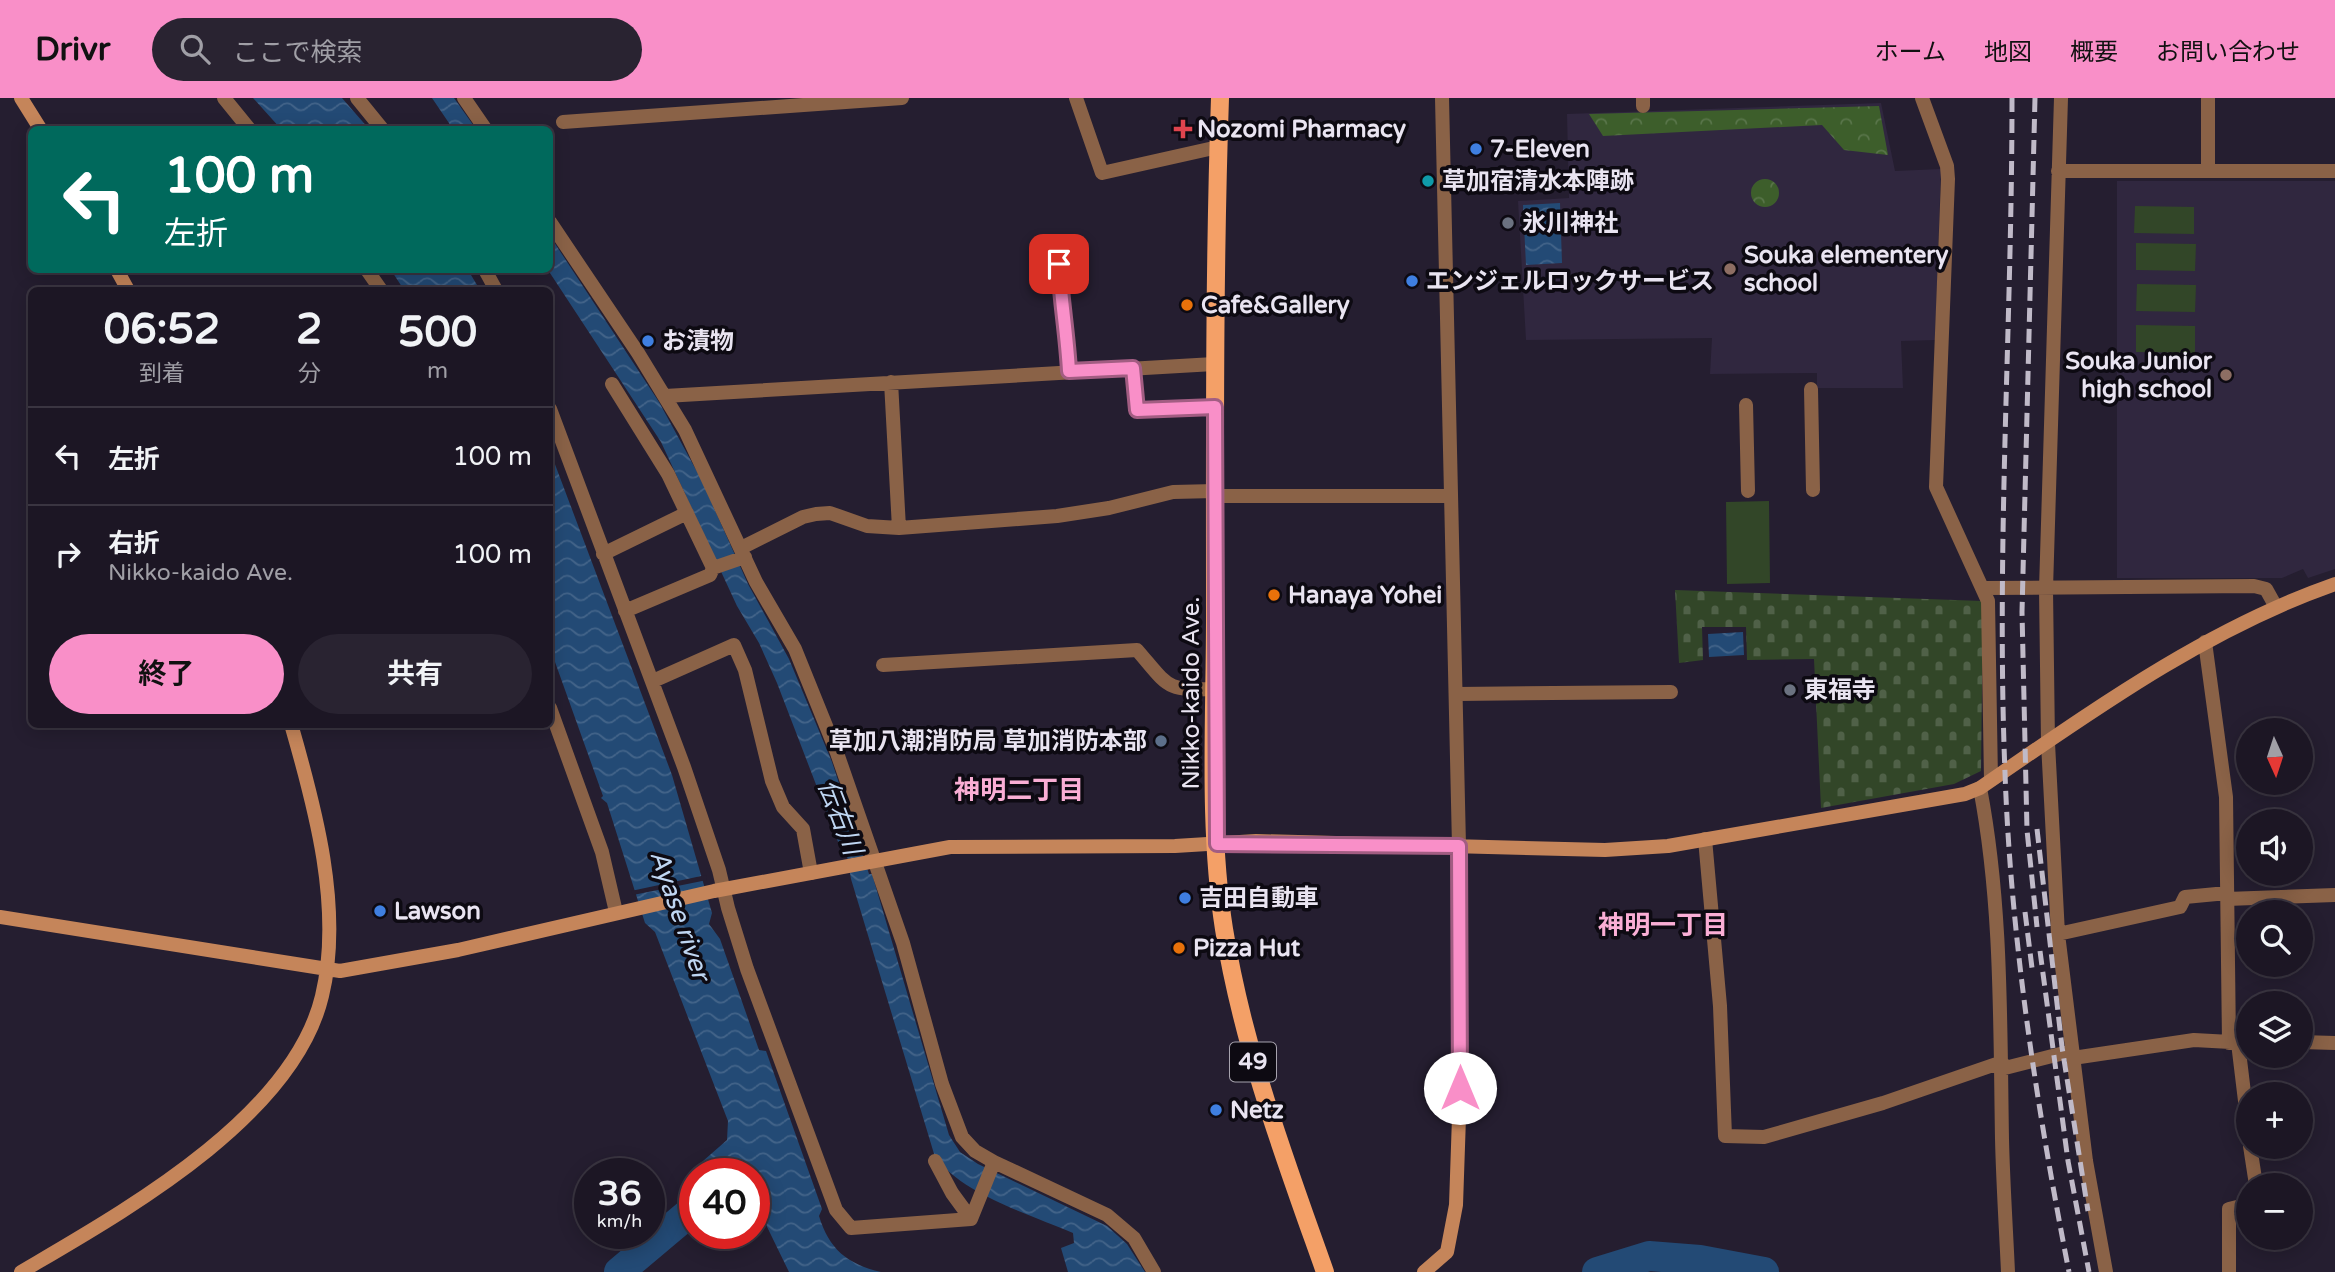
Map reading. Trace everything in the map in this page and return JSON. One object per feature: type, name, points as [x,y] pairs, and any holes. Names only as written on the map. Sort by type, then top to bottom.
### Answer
[{"type":"main road","name":"Nikko-kaido Ave.","points":[[1220,98],[1214,364],[1215,689],[1217,844],[1223,925],[1243,1025],[1263,1097],[1325,1272]]},
{"type":"street","points":[[21,98],[38,126]]},
{"type":"street","points":[[224,98],[247,126]]},
{"type":"street","points":[[357,98],[380,126]]},
{"type":"street","points":[[464,98],[483,126]]},
{"type":"street","points":[[563,122],[902,98]]},
{"type":"street","points":[[1076,98],[1102,173],[1218,147]]},
{"type":"street","points":[[1424,1272],[1447,1252],[1456,1205],[1460,1088],[1457,694],[1442,98]]},
{"type":"street","points":[[1922,98],[1947,166],[1948,178],[1936,487],[1988,601],[1986,784],[2002,1066],[2008,1272]]},
{"type":"street","points":[[2061,98],[2046,589],[2048,743],[2058,934],[2086,1161],[2106,1272]]},
{"type":"street","points":[[2208,98],[2208,170]]},
{"type":"street","points":[[2058,171],[2335,171]]},
{"type":"street","points":[[553,227],[665,396],[708,476],[742,554],[799,659],[837,753],[909,961],[953,1116],[962,1137],[975,1151],[994,1162],[1107,1215],[1135,1238],[1154,1272]]},
{"type":"street","points":[[1069,371],[1066,325],[1061,316],[1059,264],[1071,264]]},
{"type":"street","points":[[665,396],[1214,364]]},
{"type":"street","points":[[1133,368],[1137,410],[1215,407]]},
{"type":"street","points":[[891,382],[899,528]]},
{"type":"street","points":[[612,384],[668,474],[714,567]]},
{"type":"street","points":[[1811,389],[1813,489]]},
{"type":"street","points":[[1746,405],[1748,491]]},
{"type":"street","points":[[553,416],[653,681],[719,870],[718,891],[836,1210],[851,1228],[971,1219]]},
{"type":"street","points":[[625,611],[710,575],[714,567],[742,554],[803,517],[816,514],[830,513],[867,526],[899,528],[1057,516],[1109,508],[1173,492],[1451,496]]},
{"type":"street","points":[[603,554],[687,513]]},
{"type":"street","points":[[0,917],[327,971],[348,971],[437,954],[623,910],[950,847],[1217,844],[1605,850],[1668,846],[1942,799],[1986,784],[2205,642],[2276,607],[2335,584]]},
{"type":"street","points":[[1984,588],[2253,586],[2266,589],[2276,607]]},
{"type":"street","points":[[2205,642],[2226,797],[2227,896],[2236,1006]]},
{"type":"street","points":[[653,681],[734,645],[745,670],[772,781],[783,807],[803,829],[811,873]]},
{"type":"street","points":[[883,665],[1137,650],[1167,685],[1180,691],[1215,689]]},
{"type":"street","points":[[1457,694],[1671,692]]},
{"type":"street","points":[[553,716],[623,910]]},
{"type":"street","points":[[21,1272],[121,1213],[238,1124],[290,1068],[302,1050],[314,1024],[327,971],[323,852],[319,822],[293,728]]},
{"type":"street","points":[[1705,839],[1720,1006],[1725,1136],[1764,1137],[2002,1066],[2194,1040],[2236,1043]]},
{"type":"street","points":[[2058,934],[2180,907],[2185,897],[2335,895]]},
{"type":"street","points":[[2313,1042],[2335,1043]]},
{"type":"street","points":[[935,1161],[951,1193],[971,1219]]},
{"type":"street","points":[[971,1219],[994,1162]]},
{"type":"street","points":[[2229,1272],[2229,1209],[2236,1208]]},
{"type":"shaded area","name":"Souka elementery school","points":[[1881,103],[1895,171],[1941,169],[1935,340],[1901,341],[1903,388],[1817,388],[1817,373],[1710,374],[1712,338],[1526,340],[1518,201],[1569,198],[1567,114]]},
{"type":"shaded area","name":"Souka Junior high school","points":[[2117,181],[2335,181],[2335,569],[2308,578],[2303,569],[2282,578],[2117,578]]},
{"type":"green space","points":[[1879,106],[1888,155],[1844,150],[1822,125],[1603,136],[1589,114]]},
{"type":"green space","points":[[1765,179],[1775,183],[1779,193],[1775,203],[1765,207],[1755,203],[1751,193],[1755,183]]},
{"type":"green space","points":[[2135,206],[2194,207],[2194,234],[2134,233]]},
{"type":"green space","points":[[2136,243],[2196,244],[2195,271],[2136,270]]},
{"type":"green space","points":[[2137,284],[2196,285],[2195,312],[2136,311]]},
{"type":"green space","points":[[2136,325],[2195,326],[2195,353],[2136,352]]},
{"type":"green space","points":[[1769,501],[1770,583],[1727,584],[1726,502]]},
{"type":"green space","points":[[1675,590],[1983,601],[1981,771],[1954,784],[1821,808],[1814,659],[1747,660],[1746,627],[1702,627],[1703,660],[1679,663]]},
{"type":"water","points":[[253,98],[342,98],[366,126],[278,126]]},
{"type":"water","points":[[432,98],[454,98],[474,126],[451,126]]},
{"type":"water","points":[[1560,203],[1562,263],[1526,265],[1523,205]]},
{"type":"water","points":[[553,241],[659,402],[701,479],[748,584],[789,659],[832,762],[869,874],[872,874],[949,1135],[960,1152],[978,1164],[1107,1226],[1127,1244],[1145,1272],[1068,1272],[1061,1248],[1074,1243],[1073,1233],[980,1193],[947,1170],[935,1157],[851,879],[847,856],[840,847],[777,683],[759,643],[737,606],[661,442],[550,273],[553,273]]},
{"type":"water","points":[[393,273],[470,273],[478,287],[402,287]]},
{"type":"water","name":"Ayase river","points":[[553,459],[672,775],[712,913],[709,924],[720,939],[759,1050],[766,1051],[822,1209],[819,1216],[823,1228],[841,1253],[858,1265],[881,1272],[789,1272],[770,1233],[770,1158],[706,1158],[727,1140],[728,1121],[655,932],[645,923],[607,803],[601,798],[603,796],[553,656]]},
{"type":"water","points":[[1743,632],[1744,655],[1709,657],[1708,634]]},
{"type":"pier","points":[[706,875],[707,880],[633,895],[631,891]]},
{"type":"waterway","points":[[619,1272],[679,1221]]},
{"type":"waterway","name":"伝右川","points":[[1597,1272],[1649,1256],[1700,1260],[1764,1272]]},
{"type":"railway","points":[[2012,98],[2002,604],[2008,836],[2027,1024],[2069,1272]]},
{"type":"railway","points":[[2035,98],[2022,612],[2027,830],[2037,927]]},
{"type":"railway","points":[[2037,829],[2062,1047],[2088,1211]]},
{"type":"railway","points":[[2025,912],[2032,968]]},
{"type":"railway","points":[[2040,951],[2068,1161],[2089,1272]]},
{"type":"place","name":"Nozomi Pharmacy","points":[[1183,129]]},
{"type":"place","name":"7-Eleven","points":[[1476,149]]},
{"type":"place","name":"草加宿清水本陣跡","points":[[1428,181]]},
{"type":"place","name":"氷川神社","points":[[1508,223]]},
{"type":"place","name":"Souka elementery school","points":[[1730,269]]},
{"type":"place","name":"エンジェルロックサービス","points":[[1412,281]]},
{"type":"place","name":"Cafe&Gallery","points":[[1187,305]]},
{"type":"place","name":"お漬物","points":[[648,341]]},
{"type":"place","name":"Souka Junior high school","points":[[2226,375]]},
{"type":"place","name":"Hanaya Yohei","points":[[1274,595]]},
{"type":"place","name":"東福寺","points":[[1790,690]]},
{"type":"place","name":"草加八潮消防局 草加消防本部","points":[[1161,741]]},
{"type":"place","name":"吉田自動車","points":[[1185,898]]},
{"type":"place","name":"Lawson","points":[[380,911]]},
{"type":"place","name":"Pizza Hut","points":[[1179,948]]},
{"type":"place","name":"Netz","points":[[1216,1110]]},
{"type":"district","name":"神明二丁目","points":[[1019,790]]},
{"type":"district","name":"神明一丁目","points":[[1663,925]]},
{"type":"route","points":[[1059,264],[1061,316],[1066,325],[1069,371],[1133,368],[1134,402],[1137,410],[1215,407],[1217,844],[1256,841],[1459,846],[1460,1088]]}]
